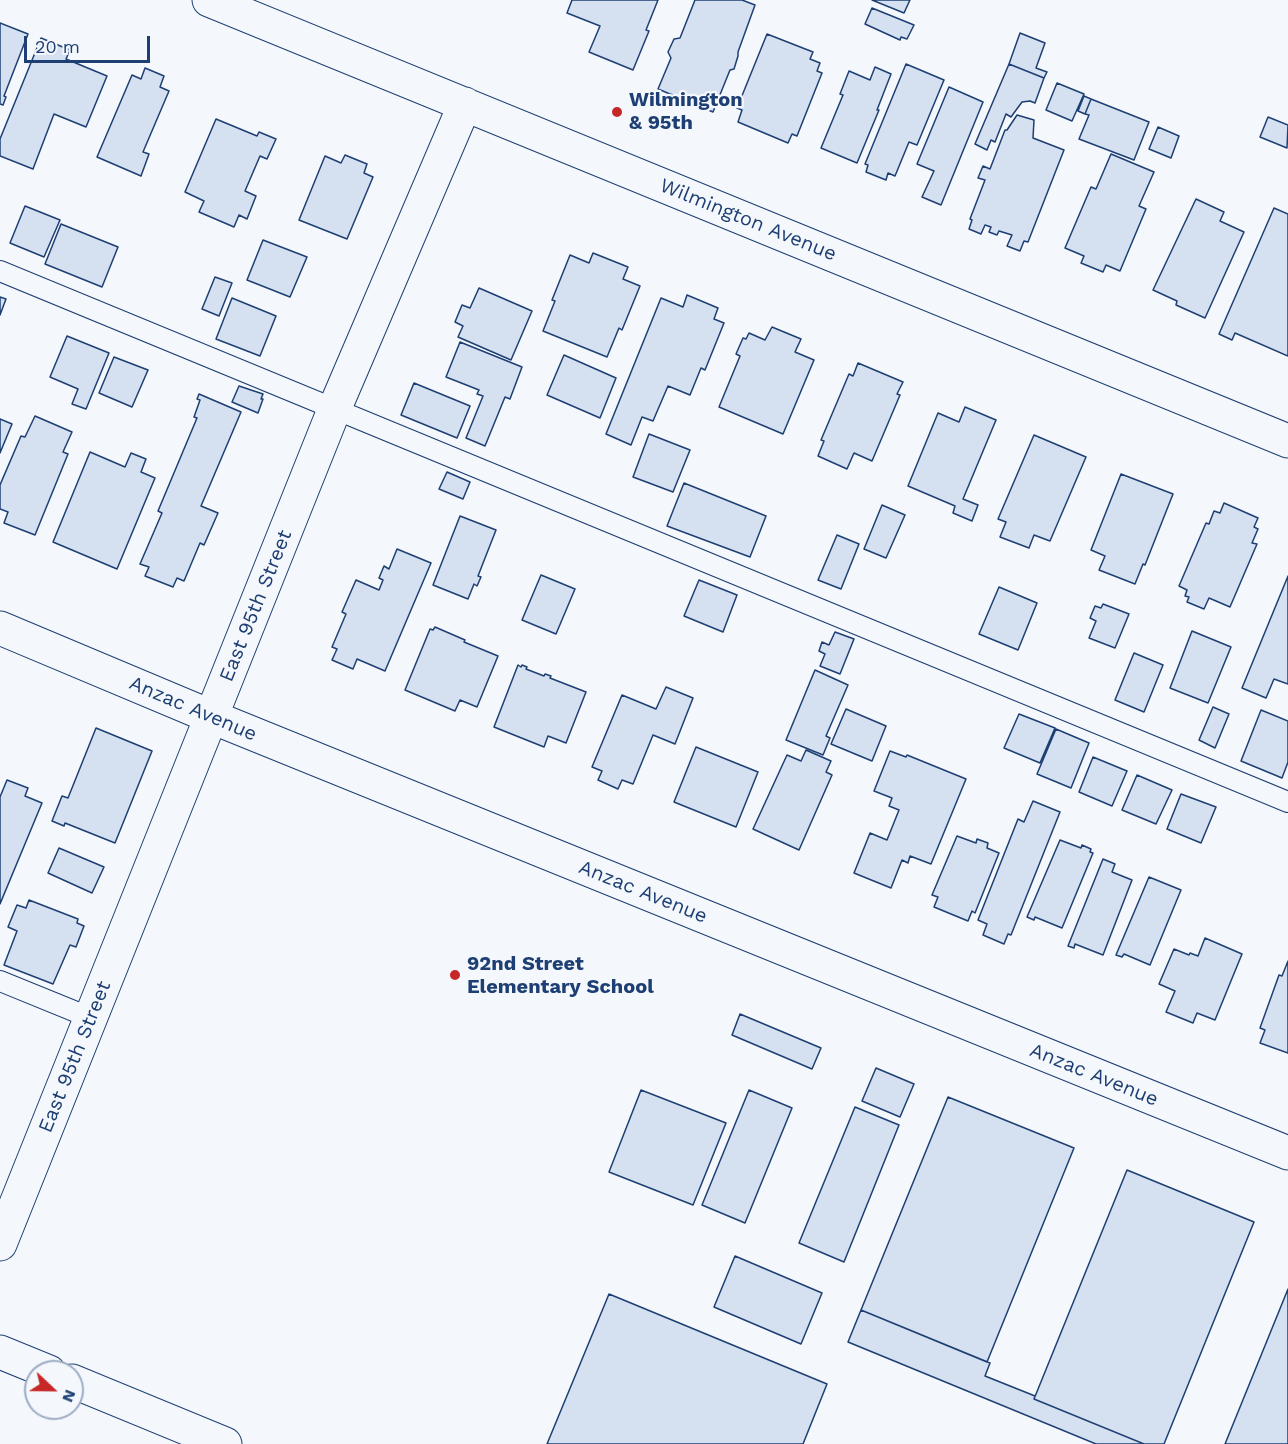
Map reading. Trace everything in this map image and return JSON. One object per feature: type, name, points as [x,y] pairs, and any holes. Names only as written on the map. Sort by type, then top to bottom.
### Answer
[{"type":"street","name":"Wilmington Avenue","points":[[208,0],[1288,441]]},
{"type":"street","name":"East 95th Street","points":[[0,1244],[334,410],[465,104]]},
{"type":"street","name":"Anzac Avenue","points":[[0,628],[212,717],[1288,1153]]},
{"type":"street","points":[[0,1352],[24,1362]]},
{"type":"street","points":[[84,1386],[225,1444]]},
{"type":"lane","points":[[0,271],[1288,802]]},
{"type":"lane","points":[[0,981],[91,1018]]},
{"type":"building","points":[[572,0],[658,0],[646,30],[649,31],[633,70],[589,52],[600,26],[567,13]]},
{"type":"building","points":[[695,0],[742,0],[755,5],[734,69],[730,70],[713,112],[658,89],[671,58],[668,52],[674,39],[680,38]]},
{"type":"building","points":[[872,0],[910,0],[904,13]]},
{"type":"building","points":[[872,8],[914,25],[907,39],[901,37],[900,40],[865,24]]},
{"type":"building","points":[[0,23],[28,34],[4,96],[6,97],[3,105],[0,104]]},
{"type":"building","points":[[1020,33],[1045,43],[1036,68],[1047,72],[1044,78],[1009,64]]},
{"type":"building","points":[[767,34],[813,52],[810,59],[820,63],[817,71],[822,73],[797,136],[792,134],[788,143],[738,122],[742,110],[737,108]]},
{"type":"building","points":[[41,38],[70,50],[66,59],[107,76],[86,127],[54,114],[33,169],[0,156],[0,139]]},
{"type":"building","points":[[906,64],[944,80],[917,145],[909,142],[895,176],[888,173],[886,180],[866,172],[868,165],[865,164]]},
{"type":"building","points":[[1009,64],[1044,78],[1035,103],[1022,102],[1011,117],[1006,114],[995,142],[991,140],[987,150],[975,144]]},
{"type":"building","points":[[875,67],[891,74],[857,163],[821,148],[843,95],[840,94],[849,71],[870,80]]},
{"type":"building","points":[[145,68],[164,76],[160,87],[169,91],[143,152],[149,154],[141,176],[97,157],[132,75],[141,79]]},
{"type":"building","points":[[1057,83],[1084,94],[1072,121],[1046,110]]},
{"type":"building","points":[[949,87],[983,102],[941,205],[922,197],[934,171],[917,164]]},
{"type":"building","points":[[1084,96],[1091,99],[1085,114],[1078,111]]},
{"type":"building","points":[[1091,99],[1149,122],[1134,160],[1079,139],[1089,115],[1085,114]]},
{"type":"building","points":[[1017,115],[1034,120],[1033,138],[1064,150],[1028,242],[1024,241],[1020,251],[1007,246],[1012,235],[999,231],[997,235],[989,232],[991,227],[985,225],[981,234],[969,229],[972,220],[970,219],[985,180],[978,178],[983,166],[990,169],[1005,130]]},
{"type":"building","points":[[1268,117],[1288,125],[1287,148],[1260,137]]},
{"type":"building","points":[[216,119],[257,136],[259,132],[276,139],[267,159],[260,156],[245,191],[256,196],[247,219],[239,215],[234,227],[199,212],[204,201],[185,192]]},
{"type":"building","points":[[1158,127],[1179,136],[1171,158],[1149,149]]},
{"type":"building","points":[[1111,154],[1154,172],[1139,206],[1146,209],[1120,271],[1106,265],[1103,272],[1081,263],[1084,256],[1065,248],[1091,187],[1096,189]]},
{"type":"building","points":[[345,155],[367,164],[364,173],[373,177],[347,239],[299,220],[325,156],[341,163]]},
{"type":"building","points":[[1196,199],[1224,212],[1220,221],[1244,232],[1205,318],[1176,305],[1177,301],[1153,290]]},
{"type":"building","points":[[25,206],[60,220],[44,257],[10,243]]},
{"type":"building","points":[[1274,208],[1288,214],[1288,356],[1235,333],[1232,340],[1219,334]]},
{"type":"building","points":[[61,224],[118,247],[102,287],[45,264]]},
{"type":"building","points":[[263,240],[307,257],[290,297],[247,280]]},
{"type":"building","points":[[593,253],[628,267],[623,279],[640,286],[622,330],[619,328],[607,357],[543,331],[555,301],[552,300],[570,255],[589,263]]},
{"type":"building","points":[[215,277],[232,283],[219,316],[202,309]]},
{"type":"building","points":[[479,288],[532,311],[511,360],[458,337],[463,326],[455,322],[462,305],[470,308]]},
{"type":"building","points":[[687,295],[718,308],[714,319],[724,323],[705,370],[701,368],[690,395],[668,386],[653,421],[642,417],[631,445],[606,434],[661,298],[683,307]]},
{"type":"building","points":[[0,297],[6,299],[0,315]]},
{"type":"building","points":[[232,298],[276,316],[260,356],[216,339]]},
{"type":"building","points":[[772,327],[801,339],[795,352],[814,360],[783,434],[719,407],[740,356],[736,354],[743,338],[746,339],[749,333],[765,340]]},
{"type":"building","points":[[67,336],[109,353],[86,409],[72,404],[78,389],[50,377]]},
{"type":"building","points":[[460,342],[522,367],[510,399],[505,397],[485,446],[466,438],[483,396],[477,394],[479,390],[446,377]]},
{"type":"building","points":[[564,355],[616,378],[600,418],[547,395]]},
{"type":"building","points":[[114,357],[148,370],[132,407],[99,393]]},
{"type":"building","points":[[858,363],[903,382],[897,394],[900,395],[872,461],[854,453],[847,469],[818,456],[824,441],[821,440],[849,374],[853,376]]},
{"type":"building","points":[[414,383],[470,406],[457,438],[401,415]]},
{"type":"building","points":[[239,386],[263,394],[258,413],[232,402]]},
{"type":"building","points":[[199,394],[241,412],[201,506],[218,513],[204,545],[200,543],[184,581],[177,578],[173,587],[145,576],[149,567],[140,564],[162,513],[158,511],[197,418],[194,417],[200,400],[197,399]]},
{"type":"building","points":[[965,407],[996,420],[963,499],[978,505],[972,521],[953,513],[955,506],[908,486],[938,413],[959,422]]},
{"type":"building","points":[[35,416],[72,432],[63,452],[68,454],[35,535],[4,523],[8,512],[0,509],[0,485],[21,436],[25,437]]},
{"type":"building","points":[[0,419],[12,424],[0,453]]},
{"type":"building","points":[[649,434],[690,450],[673,492],[633,477]]},
{"type":"building","points":[[1034,435],[1086,457],[1050,541],[1034,535],[1029,548],[1000,537],[1006,522],[998,519]]},
{"type":"building","points":[[90,452],[125,467],[131,453],[146,459],[141,472],[155,478],[117,569],[53,542]]},
{"type":"building","points":[[447,472],[470,482],[463,499],[439,489]]},
{"type":"building","points":[[1121,474],[1173,494],[1145,565],[1143,564],[1135,584],[1099,570],[1105,556],[1091,550]]},
{"type":"building","points":[[684,483],[766,516],[750,557],[667,526]]},
{"type":"building","points":[[1224,503],[1258,518],[1254,527],[1258,529],[1252,543],[1257,544],[1230,607],[1209,598],[1204,609],[1187,602],[1189,597],[1185,596],[1187,590],[1179,586],[1206,523],[1209,524],[1214,511],[1220,513]]},
{"type":"building","points":[[882,505],[905,515],[886,558],[864,549]]},
{"type":"building","points":[[460,516],[496,530],[478,576],[481,577],[477,586],[474,584],[468,599],[433,585]]},
{"type":"building","points":[[837,535],[859,544],[841,589],[818,580]]},
{"type":"building","points":[[397,549],[431,563],[385,671],[357,659],[353,669],[332,660],[337,649],[332,647],[346,614],[342,612],[356,580],[379,590],[383,580],[379,578],[384,566],[389,569]]},
{"type":"building","points":[[541,575],[575,589],[556,634],[522,620]]},
{"type":"building","points":[[1288,576],[1288,684],[1274,679],[1266,698],[1242,688]]},
{"type":"building","points":[[699,580],[737,595],[723,632],[684,616]]},
{"type":"building","points":[[999,587],[1037,603],[1018,650],[979,634]]},
{"type":"building","points":[[1103,604],[1129,614],[1115,648],[1089,638],[1096,621],[1090,618],[1095,606],[1101,608]]},
{"type":"building","points":[[435,627],[498,656],[477,707],[460,700],[455,711],[405,690],[430,629],[433,630]]},
{"type":"building","points":[[1192,631],[1231,647],[1208,703],[1170,688]]},
{"type":"building","points":[[835,632],[854,639],[840,674],[820,666],[825,654],[819,651],[822,642],[829,645]]},
{"type":"building","points":[[1134,653],[1163,665],[1144,712],[1115,700]]},
{"type":"building","points":[[518,665],[544,676],[545,674],[551,676],[550,678],[586,692],[566,743],[548,736],[544,747],[494,727]]},
{"type":"building","points":[[815,670],[848,685],[826,736],[830,738],[823,755],[786,740]]},
{"type":"building","points":[[666,687],[693,698],[675,744],[653,735],[633,784],[622,780],[618,789],[598,780],[602,771],[592,767],[622,695],[656,709]]},
{"type":"building","points":[[1213,707],[1229,714],[1215,748],[1199,740]]},
{"type":"building","points":[[846,709],[886,726],[872,761],[831,744]]},
{"type":"building","points":[[1261,710],[1288,721],[1288,762],[1282,778],[1241,761]]},
{"type":"building","points":[[1019,714],[1055,728],[1040,763],[1004,748]]},
{"type":"building","points":[[96,728],[152,751],[115,843],[65,823],[64,826],[52,821],[62,796],[68,798]]},
{"type":"building","points":[[1056,729],[1089,743],[1071,788],[1037,774]]},
{"type":"building","points":[[696,747],[758,772],[736,827],[674,802]]},
{"type":"building","points":[[806,750],[831,761],[826,772],[832,775],[799,850],[753,829],[787,755],[801,761]]},
{"type":"building","points":[[890,751],[906,757],[907,755],[966,779],[931,864],[910,856],[908,863],[902,860],[891,888],[854,873],[870,833],[887,840],[899,810],[889,806],[892,798],[874,791]]},
{"type":"building","points":[[1093,757],[1127,771],[1112,806],[1079,792]]},
{"type":"building","points":[[1137,775],[1172,790],[1156,824],[1122,810]]},
{"type":"building","points":[[7,780],[28,788],[25,796],[42,803],[0,904],[0,797]]},
{"type":"building","points":[[1181,794],[1216,807],[1201,843],[1167,829]]},
{"type":"building","points":[[1033,801],[1060,812],[1011,935],[1008,934],[1004,944],[983,935],[987,924],[978,920],[1018,819],[1024,822]]},
{"type":"building","points":[[957,836],[976,843],[977,839],[988,843],[987,848],[999,853],[975,913],[972,911],[968,921],[934,907],[938,897],[932,895]]},
{"type":"building","points":[[1060,840],[1081,848],[1082,845],[1091,849],[1090,852],[1093,853],[1062,928],[1035,917],[1034,920],[1027,917]]},
{"type":"building","points":[[59,848],[104,867],[92,893],[48,873]]},
{"type":"building","points":[[1103,859],[1115,864],[1112,872],[1132,880],[1103,955],[1075,944],[1074,948],[1068,946]]},
{"type":"building","points":[[1149,877],[1181,890],[1150,965],[1124,954],[1122,957],[1116,955]]},
{"type":"building","points":[[29,900],[78,919],[77,923],[84,926],[76,947],[70,945],[53,984],[4,965],[17,931],[8,927],[17,905],[26,908]]},
{"type":"building","points":[[1205,938],[1242,954],[1215,1020],[1197,1013],[1193,1023],[1166,1012],[1175,991],[1159,984],[1174,949],[1198,956]]},
{"type":"building","points":[[1288,961],[1288,1053],[1260,1043],[1265,1030],[1260,1028],[1279,975],[1282,976]]},
{"type":"building","points":[[740,1014],[821,1048],[812,1069],[732,1035]]},
{"type":"building","points":[[876,1068],[914,1084],[900,1117],[862,1101]]},
{"type":"building","points":[[641,1090],[726,1123],[693,1205],[609,1172]]},
{"type":"building","points":[[749,1090],[792,1108],[745,1223],[702,1205]]},
{"type":"building","points":[[948,1097],[1074,1148],[987,1362],[861,1310]]},
{"type":"building","points":[[855,1107],[899,1125],[844,1262],[799,1243]]},
{"type":"building","points":[[1127,1170],[1254,1222],[1164,1444],[1144,1444],[1034,1399]]},
{"type":"building","points":[[735,1256],[822,1293],[801,1344],[714,1307]]},
{"type":"building","points":[[1288,1289],[1288,1444],[1225,1444]]},
{"type":"building","points":[[609,1294],[827,1384],[803,1444],[547,1444]]},
{"type":"building","points":[[861,1310],[990,1363],[985,1376],[1035,1396],[1034,1399],[1144,1444],[1096,1444],[848,1342]]},
{"type":"place","name":"Wilmington & 95th","points":[[617,112]]},
{"type":"place","name":"92nd Street Elementary School","points":[[455,975]]}]
